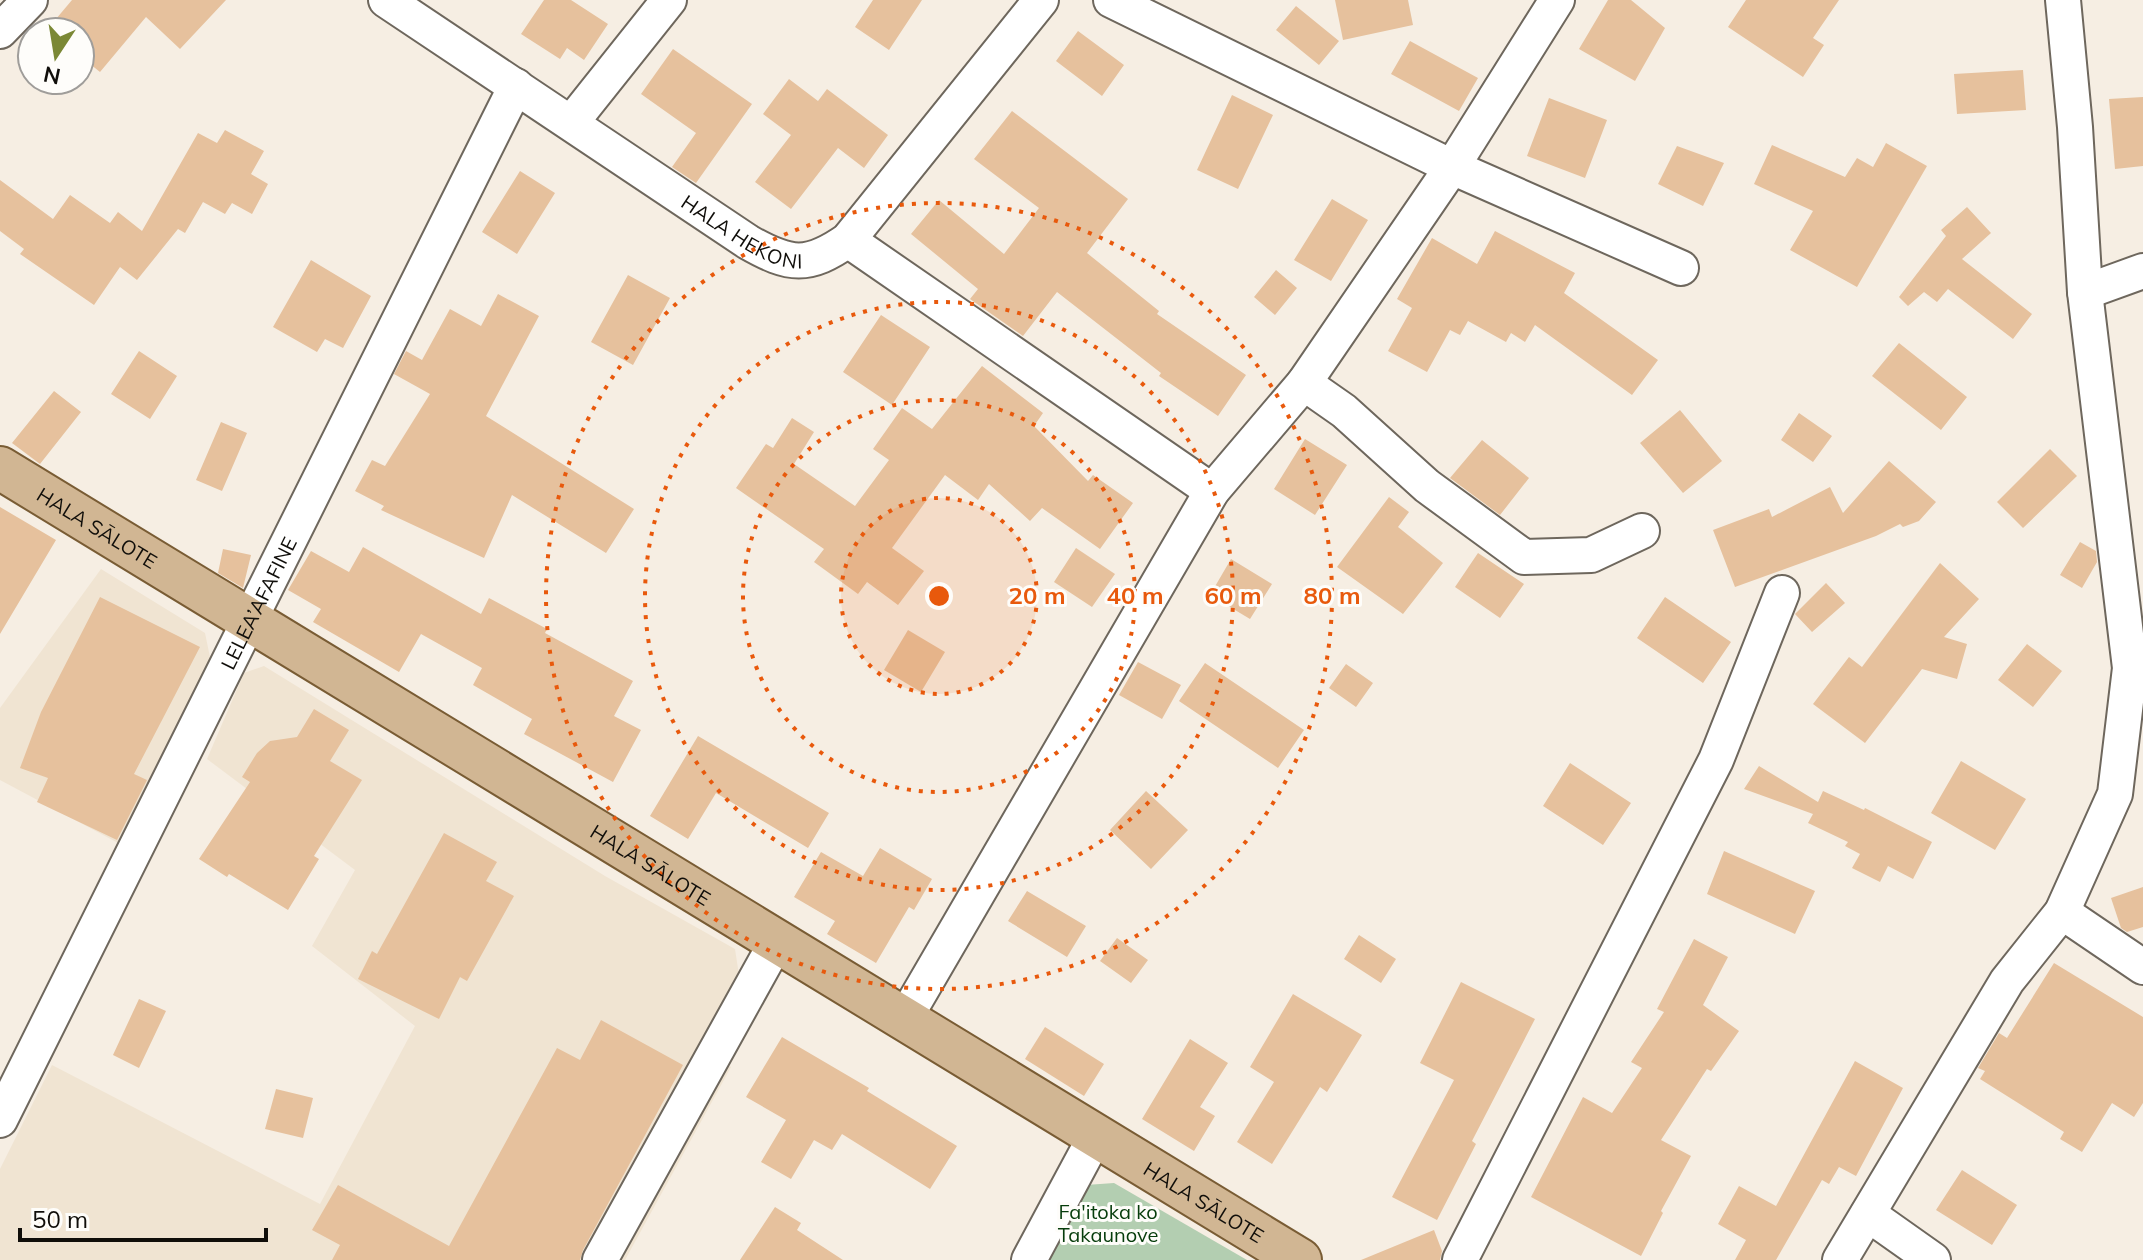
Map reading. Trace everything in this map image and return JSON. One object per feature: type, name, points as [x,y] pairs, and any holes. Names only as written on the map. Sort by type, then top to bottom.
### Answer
[{"type":"main road","name":"HALA SĀLOTE","points":[[0,468],[1300,1260]]},
{"type":"street","points":[[0,31],[30,0]]},
{"type":"street","name":"HALA HEKONI","points":[[386,0],[772,256],[801,262],[826,255],[848,240],[1041,0]]},
{"type":"street","points":[[571,123],[669,0]]},
{"type":"street","points":[[1111,0],[1452,167],[1681,268]]},
{"type":"street","points":[[905,1018],[1212,491],[1304,383],[1452,167],[1557,0]]},
{"type":"street","points":[[1840,1260],[2007,981],[2062,912],[2115,794],[2136,668],[2085,292],[2075,127],[2063,0]]},
{"type":"street","name":"LELEA’AFAFINE","points":[[0,1120],[516,86]]},
{"type":"street","points":[[848,240],[1212,491]]},
{"type":"street","points":[[2085,292],[2143,271]]},
{"type":"street","points":[[1304,383],[1344,411],[1427,486],[1524,557],[1591,555],[1642,531]]},
{"type":"street","points":[[1460,1260],[1716,760],[1782,593]]},
{"type":"street","points":[[2062,912],[2143,967]]},
{"type":"street","points":[[600,1260],[777,941]]},
{"type":"street","points":[[1029,1260],[1095,1137]]},
{"type":"street","points":[[1868,1214],[1933,1260]]},
{"type":"shaded area","points":[[101,569],[205,633],[212,667],[120,844],[0,780],[0,708]]},
{"type":"shaded area","points":[[264,666],[605,876],[735,949],[739,975],[699,1049],[731,1067],[625,1260],[0,1260],[0,1169],[52,1065],[320,1204],[415,1026],[312,946],[355,870],[207,759],[244,673]]},
{"type":"green space","name":"Fa'itoka ko Takaunove","points":[[1114,1183],[1247,1260],[1044,1260],[1086,1185]]},
{"type":"building","points":[[72,0],[226,0],[180,49],[146,17],[100,72],[96,69],[96,16],[58,16]]},
{"type":"building","points":[[544,0],[571,0],[608,24],[584,60],[567,48],[560,59],[521,34]]},
{"type":"building","points":[[873,0],[922,0],[889,50],[855,27]]},
{"type":"building","points":[[1335,0],[1408,0],[1413,25],[1343,40]]},
{"type":"building","points":[[1608,0],[1631,0],[1665,28],[1635,81],[1579,49]]},
{"type":"building","points":[[1746,0],[1839,0],[1813,38],[1824,45],[1803,77],[1728,27]]},
{"type":"building","points":[[1296,6],[1339,41],[1319,65],[1276,30]]},
{"type":"building","points":[[1078,31],[1124,65],[1102,96],[1056,61]]},
{"type":"building","points":[[1410,41],[1478,78],[1459,111],[1391,74]]},
{"type":"building","points":[[673,49],[752,104],[696,183],[672,167],[696,133],[641,94]]},
{"type":"building","points":[[2023,70],[2026,110],[1957,114],[1954,74]]},
{"type":"building","points":[[789,79],[818,101],[827,89],[888,135],[864,168],[838,148],[791,209],[755,182],[791,135],[763,114]]},
{"type":"building","points":[[1232,95],[1273,115],[1238,189],[1197,170]]},
{"type":"building","points":[[2143,97],[2143,166],[2115,169],[2109,99]]},
{"type":"building","points":[[1549,98],[1607,120],[1585,178],[1527,156]]},
{"type":"building","points":[[1012,111],[1128,199],[1087,253],[1159,311],[1157,314],[1246,375],[1218,416],[1159,376],[1161,373],[1057,292],[1023,336],[970,299],[978,289],[911,234],[939,200],[1004,254],[1039,208],[974,159]]},
{"type":"building","points":[[225,130],[264,151],[251,174],[268,184],[252,214],[232,203],[225,214],[203,202],[185,233],[178,229],[137,280],[120,267],[94,305],[20,254],[24,249],[0,231],[0,180],[53,219],[70,195],[110,223],[118,212],[142,231],[198,133],[217,143]]},
{"type":"building","points":[[1886,143],[1927,166],[1857,287],[1790,250],[1813,211],[1754,184],[1772,145],[1845,177],[1857,158],[1873,167]]},
{"type":"building","points":[[1677,146],[1724,163],[1703,206],[1658,184]]},
{"type":"building","points":[[520,171],[555,193],[517,254],[482,232]]},
{"type":"building","points":[[1332,199],[1368,220],[1331,281],[1294,260]]},
{"type":"building","points":[[1967,207],[1991,233],[1962,259],[2032,314],[2013,339],[1948,289],[1937,302],[1924,292],[1908,306],[1899,297],[1946,236],[1941,230]]},
{"type":"building","points":[[1495,231],[1575,273],[1564,293],[1658,360],[1632,395],[1535,325],[1525,342],[1511,333],[1506,342],[1468,321],[1460,335],[1450,330],[1427,372],[1388,351],[1412,308],[1397,299],[1432,238],[1477,264]]},
{"type":"building","points":[[311,260],[371,296],[343,348],[325,339],[317,352],[273,327]]},
{"type":"building","points":[[1276,270],[1297,288],[1275,315],[1254,297]]},
{"type":"building","points":[[628,275],[670,298],[633,365],[591,342]]},
{"type":"building","points":[[498,294],[539,316],[486,416],[634,509],[606,553],[512,495],[484,558],[381,510],[384,506],[355,491],[372,460],[385,466],[430,394],[394,374],[406,351],[422,360],[450,309],[481,326]]},
{"type":"building","points":[[881,315],[930,347],[892,405],[843,372]]},
{"type":"building","points":[[1899,343],[1967,397],[1941,430],[1872,376]]},
{"type":"building","points":[[139,351],[177,376],[150,419],[111,394]]},
{"type":"building","points":[[982,366],[1043,413],[1034,426],[1088,481],[1093,475],[1133,503],[1100,549],[1042,508],[1030,521],[989,484],[978,500],[945,475],[892,548],[924,571],[898,605],[867,582],[858,594],[814,562],[824,549],[736,488],[766,444],[773,448],[792,418],[814,432],[794,464],[855,506],[889,460],[873,449],[902,408],[932,429]]},
{"type":"building","points":[[54,391],[81,412],[40,464],[12,443]]},
{"type":"building","points":[[1680,410],[1722,461],[1683,493],[1640,443]]},
{"type":"building","points":[[1799,413],[1832,436],[1813,462],[1781,440]]},
{"type":"building","points":[[221,422],[247,433],[222,491],[196,480]]},
{"type":"building","points":[[1305,439],[1347,465],[1315,515],[1274,489]]},
{"type":"building","points":[[1482,440],[1529,478],[1500,515],[1450,478]]},
{"type":"building","points":[[2050,449],[2077,476],[2023,528],[1997,502]]},
{"type":"building","points":[[1889,461],[1936,502],[1919,521],[1903,527],[1900,524],[1876,536],[1735,587],[1713,530],[1769,509],[1772,517],[1830,487],[1843,513]]},
{"type":"building","points":[[1389,497],[1409,512],[1398,527],[1443,563],[1403,614],[1337,567]]},
{"type":"building","points":[[0,507],[56,540],[0,634]]},
{"type":"building","points":[[2080,542],[2096,551],[2097,562],[2082,588],[2060,575]]},
{"type":"building","points":[[363,547],[481,614],[489,598],[633,681],[614,716],[641,730],[613,782],[524,734],[532,719],[473,685],[482,668],[421,634],[399,672],[313,622],[321,609],[288,590],[311,551],[349,572]]},
{"type":"building","points":[[1076,548],[1115,574],[1092,607],[1054,582]]},
{"type":"building","points":[[223,549],[251,555],[243,588],[218,573]]},
{"type":"building","points":[[1478,553],[1524,584],[1500,618],[1455,587]]},
{"type":"building","points":[[1231,559],[1272,584],[1250,619],[1210,595]]},
{"type":"building","points":[[1940,563],[1979,599],[1944,637],[1967,644],[1957,679],[1922,669],[1865,743],[1813,704],[1849,657],[1862,667]]},
{"type":"building","points":[[1826,583],[1845,603],[1812,632],[1795,614]]},
{"type":"building","points":[[100,597],[200,647],[134,774],[147,780],[117,840],[37,802],[48,778],[20,768],[41,712]]},
{"type":"building","points":[[1665,597],[1731,642],[1703,683],[1637,638]]},
{"type":"building","points":[[908,630],[945,652],[921,692],[884,670]]},
{"type":"building","points":[[2027,644],[2062,671],[2033,707],[1998,680]]},
{"type":"building","points":[[1138,662],[1181,685],[1162,719],[1119,695]]},
{"type":"building","points":[[1205,663],[1304,730],[1278,768],[1179,701]]},
{"type":"building","points":[[1346,664],[1373,683],[1356,707],[1329,688]]},
{"type":"building","points":[[314,709],[349,730],[330,761],[362,780],[314,856],[319,859],[288,910],[199,859],[250,782],[242,777],[257,753],[270,741],[297,737]]},
{"type":"building","points":[[698,736],[829,813],[808,848],[716,793],[688,839],[650,816]]},
{"type":"building","points":[[1961,761],[2026,799],[1995,850],[1931,813]]},
{"type":"building","points":[[1570,763],[1631,803],[1603,845],[1543,806]]},
{"type":"building","points":[[1759,766],[1818,802],[1823,791],[1865,808],[1932,842],[1913,879],[1888,866],[1880,882],[1852,868],[1860,854],[1845,846],[1848,842],[1808,823],[1813,814],[1744,789]]},
{"type":"building","points":[[1146,791],[1188,830],[1151,869],[1110,830]]},
{"type":"building","points":[[444,833],[497,862],[486,881],[514,896],[467,981],[460,977],[439,1019],[358,979],[372,951],[377,954]]},
{"type":"building","points":[[880,848],[932,879],[914,910],[909,907],[876,963],[827,934],[835,921],[794,897],[821,852],[863,876]]},
{"type":"building","points":[[1724,851],[1815,891],[1795,934],[1707,894]]},
{"type":"building","points":[[2143,887],[2143,927],[2127,932],[2121,928],[2111,898]]},
{"type":"building","points":[[1027,891],[1086,926],[1067,957],[1008,921]]},
{"type":"building","points":[[1359,935],[1396,959],[1381,983],[1344,959]]},
{"type":"building","points":[[1117,938],[1148,960],[1131,983],[1100,961]]},
{"type":"building","points":[[1694,939],[1728,957],[1703,1005],[1739,1031],[1711,1071],[1707,1069],[1661,1140],[1691,1156],[1641,1256],[1531,1197],[1583,1097],[1612,1113],[1642,1068],[1631,1062],[1664,1012],[1657,1009]]},
{"type":"building","points":[[2054,963],[2143,1017],[2143,1103],[2134,1117],[2112,1103],[2082,1152],[2060,1139],[2064,1132],[1980,1079],[1985,1071],[1978,1068],[1999,1033],[2007,1038]]},
{"type":"building","points":[[1461,982],[1535,1019],[1472,1141],[1476,1144],[1437,1220],[1392,1197],[1454,1080],[1420,1063]]},
{"type":"building","points":[[1293,994],[1362,1035],[1327,1092],[1320,1087],[1272,1164],[1237,1142],[1274,1082],[1250,1067]]},
{"type":"building","points":[[139,999],[166,1011],[139,1068],[113,1055]]},
{"type":"building","points":[[601,1020],[683,1065],[580,1260],[332,1260],[340,1245],[312,1230],[338,1185],[449,1246],[557,1048],[580,1060]]},
{"type":"building","points":[[1045,1027],[1104,1064],[1084,1096],[1025,1059]]},
{"type":"building","points":[[782,1037],[869,1088],[867,1091],[957,1146],[930,1189],[842,1134],[832,1150],[814,1140],[791,1179],[761,1162],[786,1120],[746,1097]]},
{"type":"building","points":[[1190,1039],[1228,1063],[1200,1107],[1215,1116],[1194,1151],[1142,1119]]},
{"type":"building","points":[[1855,1061],[1903,1088],[1856,1176],[1839,1167],[1829,1184],[1822,1180],[1776,1260],[1735,1260],[1746,1240],[1718,1224],[1739,1186],[1776,1206]]},
{"type":"building","points":[[276,1089],[313,1098],[303,1138],[265,1129]]},
{"type":"building","points":[[1962,1170],[2017,1205],[1992,1245],[1936,1210]]},
{"type":"building","points":[[775,1207],[801,1223],[797,1230],[843,1260],[740,1260]]},
{"type":"building","points":[[1434,1230],[1442,1251],[1440,1260],[1361,1260]]}]
